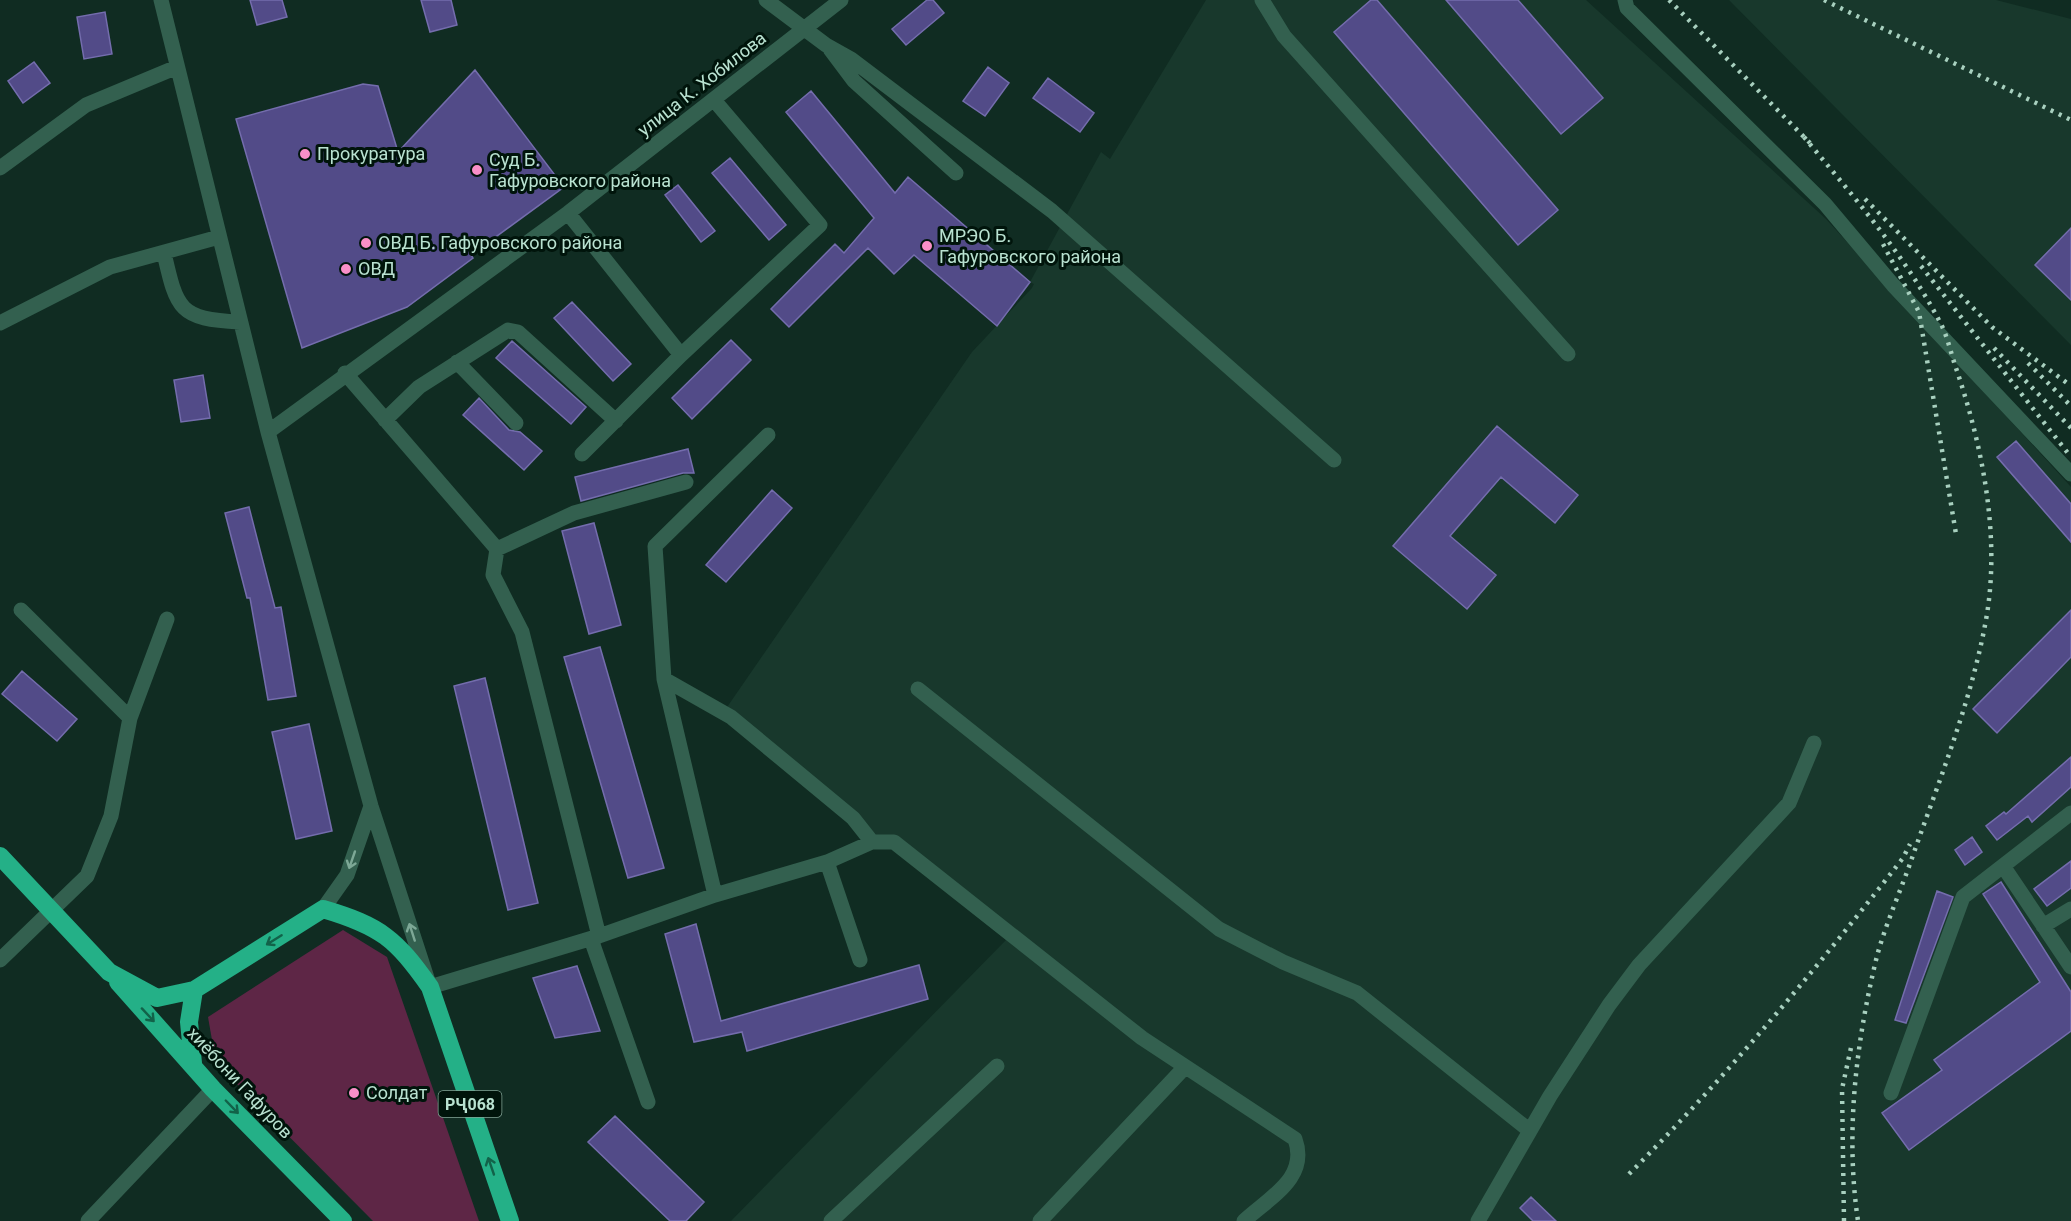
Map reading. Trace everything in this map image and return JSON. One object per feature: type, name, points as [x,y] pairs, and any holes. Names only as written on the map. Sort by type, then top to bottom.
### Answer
[{"type":"highway","name":"хиёбони Гафуров","points":[[0,856],[193,1063],[213,1089],[343,1221]]},
{"type":"highway","name":"РҶ068","points":[[323,909],[361,921],[393,940],[430,987],[510,1221]]},
{"type":"highway","points":[[109,972],[157,998],[194,990],[323,909]]},
{"type":"highway","points":[[193,1063],[189,1022],[194,990]]},
{"type":"street","points":[[160,0],[268,432],[371,806],[430,987],[595,938],[716,895],[827,862],[872,842],[894,842],[908,850],[1142,1038],[1294,1139],[1300,1154],[1295,1175],[1244,1221]]},
{"type":"street","points":[[766,0],[826,45],[851,59],[1052,211],[1334,460]]},
{"type":"street","name":"улица К. Хобилова","points":[[268,432],[345,373],[568,213],[841,0]]},
{"type":"street","points":[[1262,0],[1284,36],[1568,354]]},
{"type":"street","points":[[1624,0],[1627,8],[1825,204],[1893,285],[2071,474]]},
{"type":"street","points":[[826,45],[854,81],[956,174]]},
{"type":"street","points":[[0,168],[86,105],[177,67]]},
{"type":"street","points":[[582,454],[681,355],[820,225],[714,100]]},
{"type":"street","points":[[568,213],[681,355]]},
{"type":"street","points":[[0,323],[110,267],[219,237]]},
{"type":"street","points":[[164,253],[174,296],[188,313],[208,320],[240,322]]},
{"type":"street","points":[[385,420],[419,387],[508,330],[518,332],[616,422]]},
{"type":"street","points":[[457,362],[516,423]]},
{"type":"street","points":[[345,373],[496,549],[493,575],[522,632],[595,938],[648,1102]]},
{"type":"street","points":[[716,895],[664,679],[655,546],[768,435]]},
{"type":"street","points":[[496,549],[574,513],[686,482]]},
{"type":"street","points":[[21,610],[130,718]]},
{"type":"street","points":[[2,956],[87,876],[111,816],[130,718],[167,619]]},
{"type":"street","points":[[664,679],[730,717],[854,818],[872,842]]},
{"type":"street","points":[[918,689],[1219,928],[1283,962],[1357,993],[1530,1131]]},
{"type":"street","points":[[1478,1221],[1530,1131],[1609,1005],[1639,965],[1789,803],[1814,742]]},
{"type":"street","points":[[323,909],[347,875],[371,806]]},
{"type":"street","points":[[1891,1093],[1963,897],[2071,813]]},
{"type":"street","points":[[827,862],[860,960]]},
{"type":"street","points":[[2003,866],[2071,967]]},
{"type":"street","points":[[2043,926],[2071,909]]},
{"type":"street","points":[[831,1221],[997,1066]]},
{"type":"street","points":[[1040,1221],[1185,1067]]},
{"type":"street","points":[[88,1221],[213,1089]]},
{"type":"shaded area","points":[[1206,0],[1586,0],[1826,219],[2071,487],[2071,1221],[731,1221],[1006,940],[723,713],[972,352],[1032,288],[1034,284],[1030,282],[1101,152],[1110,159]]},
{"type":"shaded area","points":[[1729,0],[1996,0],[2071,19],[2071,345]]},
{"type":"shaded area","points":[[343,930],[387,957],[479,1221],[373,1221],[216,1063],[208,1017]]},
{"type":"building","points":[[250,0],[282,0],[287,17],[257,25]]},
{"type":"building","points":[[421,0],[451,0],[457,25],[430,32]]},
{"type":"building","points":[[927,0],[933,0],[944,13],[906,45],[892,29]]},
{"type":"building","points":[[1371,0],[1377,0],[1558,210],[1518,245],[1334,32]]},
{"type":"building","points":[[1446,0],[1518,0],[1603,98],[1561,134]]},
{"type":"building","points":[[105,12],[112,54],[84,59],[77,17]]},
{"type":"building","points":[[34,62],[50,83],[23,103],[8,81]]},
{"type":"building","points":[[988,67],[1009,83],[985,116],[963,101]]},
{"type":"building","points":[[475,70],[564,187],[471,255],[473,258],[407,307],[302,348],[236,119],[363,84],[378,86],[398,152]]},
{"type":"building","points":[[1048,78],[1094,113],[1080,132],[1033,98]]},
{"type":"building","points":[[811,91],[895,193],[908,177],[1030,282],[997,326],[914,255],[894,274],[868,248],[789,327],[771,309],[835,244],[844,253],[874,218],[786,112]]},
{"type":"building","points":[[730,158],[786,225],[769,240],[712,173]]},
{"type":"building","points":[[678,185],[715,231],[701,242],[665,195]]},
{"type":"building","points":[[2071,228],[2071,300],[2035,265]]},
{"type":"building","points":[[572,302],[631,364],[613,381],[554,318]]},
{"type":"building","points":[[731,340],[751,360],[692,419],[672,398]]},
{"type":"building","points":[[512,341],[586,407],[571,424],[496,358]]},
{"type":"building","points":[[203,375],[210,418],[181,422],[174,380]]},
{"type":"building","points":[[479,398],[509,430],[520,432],[542,451],[524,470],[463,415]]},
{"type":"building","points":[[1497,426],[1578,495],[1555,523],[1501,477],[1450,536],[1496,575],[1467,609],[1393,546]]},
{"type":"building","points":[[2016,441],[2071,504],[2071,542],[1997,457]]},
{"type":"building","points":[[688,449],[694,473],[683,473],[581,501],[575,477]]},
{"type":"building","points":[[772,490],[792,508],[726,582],[706,565]]},
{"type":"building","points":[[249,507],[275,608],[281,607],[296,696],[268,700],[250,598],[247,598],[225,513]]},
{"type":"building","points":[[594,523],[621,625],[589,634],[562,531]]},
{"type":"building","points":[[2071,610],[2071,657],[1997,733],[1973,709]]},
{"type":"building","points":[[600,647],[664,868],[628,878],[564,657]]},
{"type":"building","points":[[22,671],[77,719],[57,741],[2,694]]},
{"type":"building","points":[[485,678],[538,903],[508,910],[454,686]]},
{"type":"building","points":[[309,724],[332,831],[296,839],[272,732]]},
{"type":"building","points":[[2071,757],[2071,787],[2032,822],[2028,816],[1997,840],[1986,826],[2004,812],[2006,814]]},
{"type":"building","points":[[1972,837],[1982,852],[1965,865],[1955,850]]},
{"type":"building","points":[[2071,861],[2071,888],[2047,906],[2034,889]]},
{"type":"building","points":[[2001,882],[2071,992],[2071,1031],[1909,1150],[1882,1113],[1942,1070],[1934,1060],[2040,982],[1983,894]]},
{"type":"building","points":[[1937,891],[1953,897],[1906,1023],[1895,1020]]},
{"type":"building","points":[[696,924],[721,1021],[919,965],[928,999],[747,1051],[742,1032],[694,1042],[665,934]]},
{"type":"building","points":[[577,966],[600,1031],[555,1038],[533,978]]},
{"type":"building","points":[[615,1116],[704,1202],[686,1221],[670,1221],[588,1142]]},
{"type":"building","points":[[1531,1197],[1556,1221],[1533,1221],[1520,1208]]},
{"type":"railway","points":[[1669,0],[1810,143]]},
{"type":"railway","points":[[1824,0],[2071,120]]},
{"type":"railway","points":[[1804,137],[1895,250],[1941,324],[1948,340],[1974,428],[1981,458],[1990,521],[1990,583],[1981,645],[1944,768],[1877,956],[1863,1021],[1853,1121],[1854,1188],[1858,1221]]},
{"type":"railway","points":[[1865,199],[1992,327],[2071,386]]},
{"type":"railway","points":[[1883,244],[1919,312],[1956,534]]},
{"type":"railway","points":[[1921,266],[2071,457]]},
{"type":"railway","points":[[1994,348],[2071,428]]},
{"type":"railway","points":[[2028,363],[2071,406]]},
{"type":"railway","points":[[1629,1174],[1666,1137],[1771,1020],[1871,899],[1903,858],[1910,844]]},
{"type":"railway","points":[[1844,1221],[1842,1089],[1852,1043]]},
{"type":"place","name":"Прокуратура","points":[[305,154]]},
{"type":"place","name":"Суд Б. Гафуровского района","points":[[477,170]]},
{"type":"place","name":"ОВД Б. Гафуровского района","points":[[366,243]]},
{"type":"place","name":"МРЭО Б. Гафуровского района","points":[[927,246]]},
{"type":"place","name":"ОВД","points":[[346,269]]},
{"type":"place","name":"Солдат","points":[[354,1093]]}]
